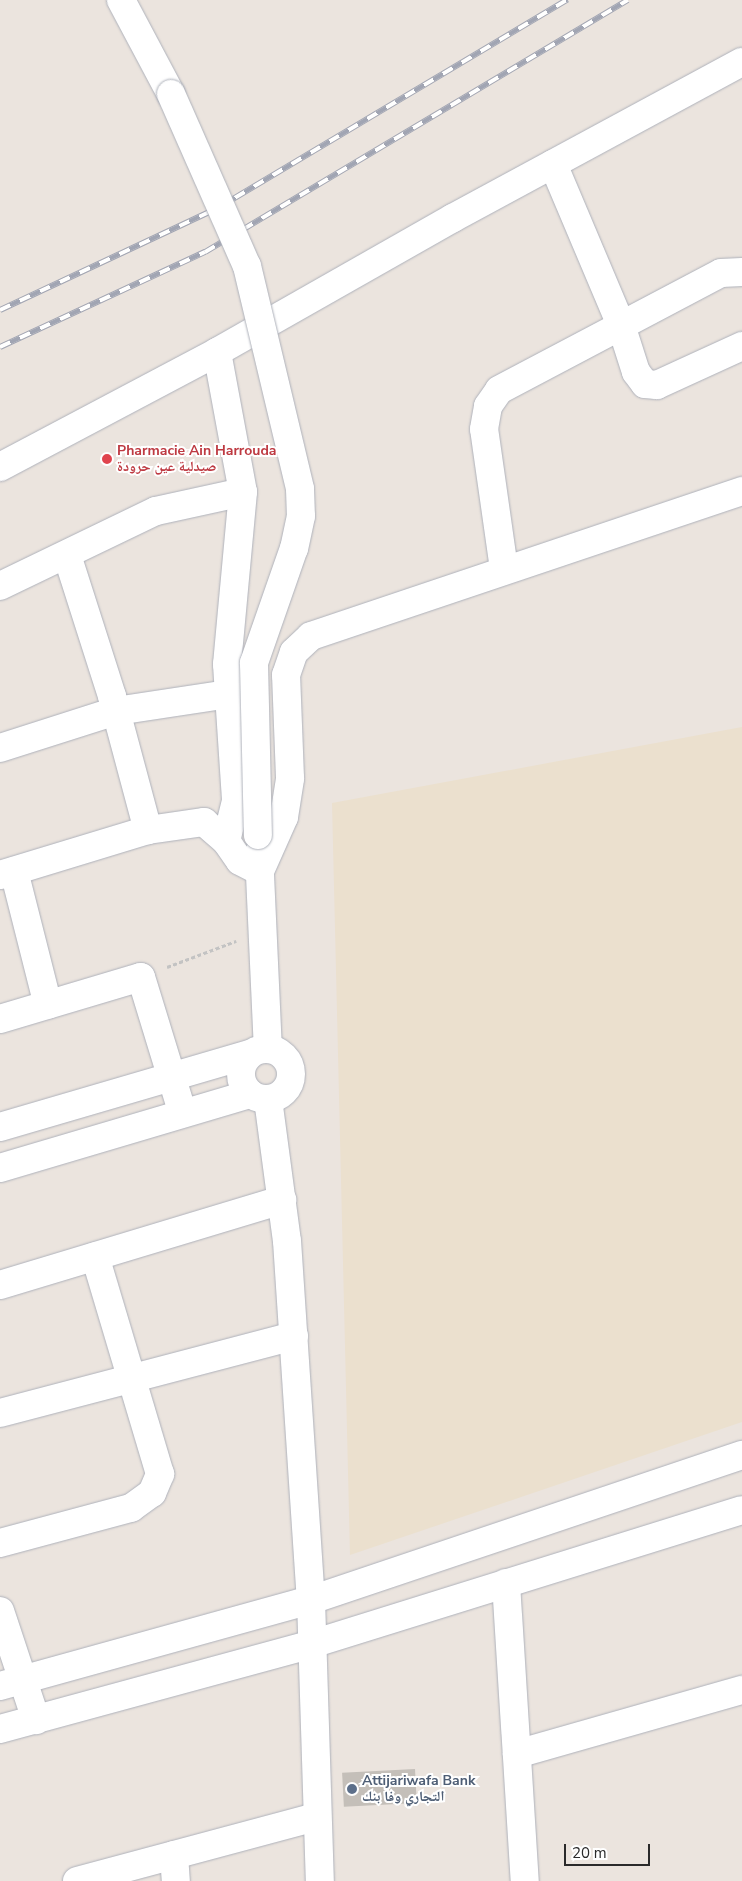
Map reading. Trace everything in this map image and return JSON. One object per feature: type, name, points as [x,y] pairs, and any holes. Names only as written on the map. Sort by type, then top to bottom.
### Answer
[{"type":"street","points":[[121,0],[171,94],[247,266],[300,489],[301,516],[294,548],[254,663],[258,835],[263,931],[259,1052],[240,1074],[259,1097],[282,1200],[294,1336],[311,1600],[316,1817],[320,1881]]},
{"type":"street","points":[[0,467],[217,352],[553,164],[742,62]]},
{"type":"street","points":[[553,164],[621,326],[636,372],[645,384],[657,385],[742,346]]},
{"type":"street","points":[[504,569],[484,429],[488,406],[499,390],[721,273],[742,272]]},
{"type":"street","points":[[217,352],[243,492],[227,649],[228,694],[236,802],[226,841]]},
{"type":"street","points":[[0,586],[156,511],[243,492]]},
{"type":"street","points":[[260,871],[284,817],[290,778],[286,675],[294,652],[311,636],[504,569],[742,492]]},
{"type":"street","points":[[67,555],[116,711],[148,830]]},
{"type":"street","points":[[0,748],[116,711],[228,694]]},
{"type":"street","points":[[48,1005],[7,873],[148,830],[204,822],[226,841],[240,861],[260,871]]},
{"type":"street","points":[[0,1019],[141,977],[182,1111]]},
{"type":"street","points":[[0,1127],[259,1052],[284,1055],[291,1070],[284,1093],[182,1111],[0,1168]]},
{"type":"street","points":[[0,1285],[282,1200]]},
{"type":"street","points":[[0,1543],[131,1508],[152,1493],[160,1474],[95,1256]]},
{"type":"street","points":[[0,1413],[294,1336]]},
{"type":"street","points":[[12,1683],[311,1600],[742,1455]]},
{"type":"street","points":[[0,1730],[312,1644],[742,1510]]},
{"type":"street","points":[[506,1584],[525,1881]]},
{"type":"street","points":[[0,1611],[12,1683],[36,1720]]},
{"type":"street","points":[[517,1754],[742,1690]]},
{"type":"street","points":[[77,1881],[175,1868],[316,1817]]},
{"type":"path","points":[[141,977],[263,931]]},
{"type":"shaded area","points":[[742,727],[742,1422],[350,1555],[332,803]]},
{"type":"building","points":[[415,1769],[417,1803],[344,1807],[342,1773]]},
{"type":"railway","points":[[0,310],[216,209],[567,0]]},
{"type":"railway","points":[[0,347],[205,252],[627,0]]},
{"type":"place","name":"Pharmacie Ain Harrouda صيدلية عين حرودة","points":[[107,459]]},
{"type":"place","name":"Attijariwafa Bank التجاري وفا بنك","points":[[352,1789]]}]
